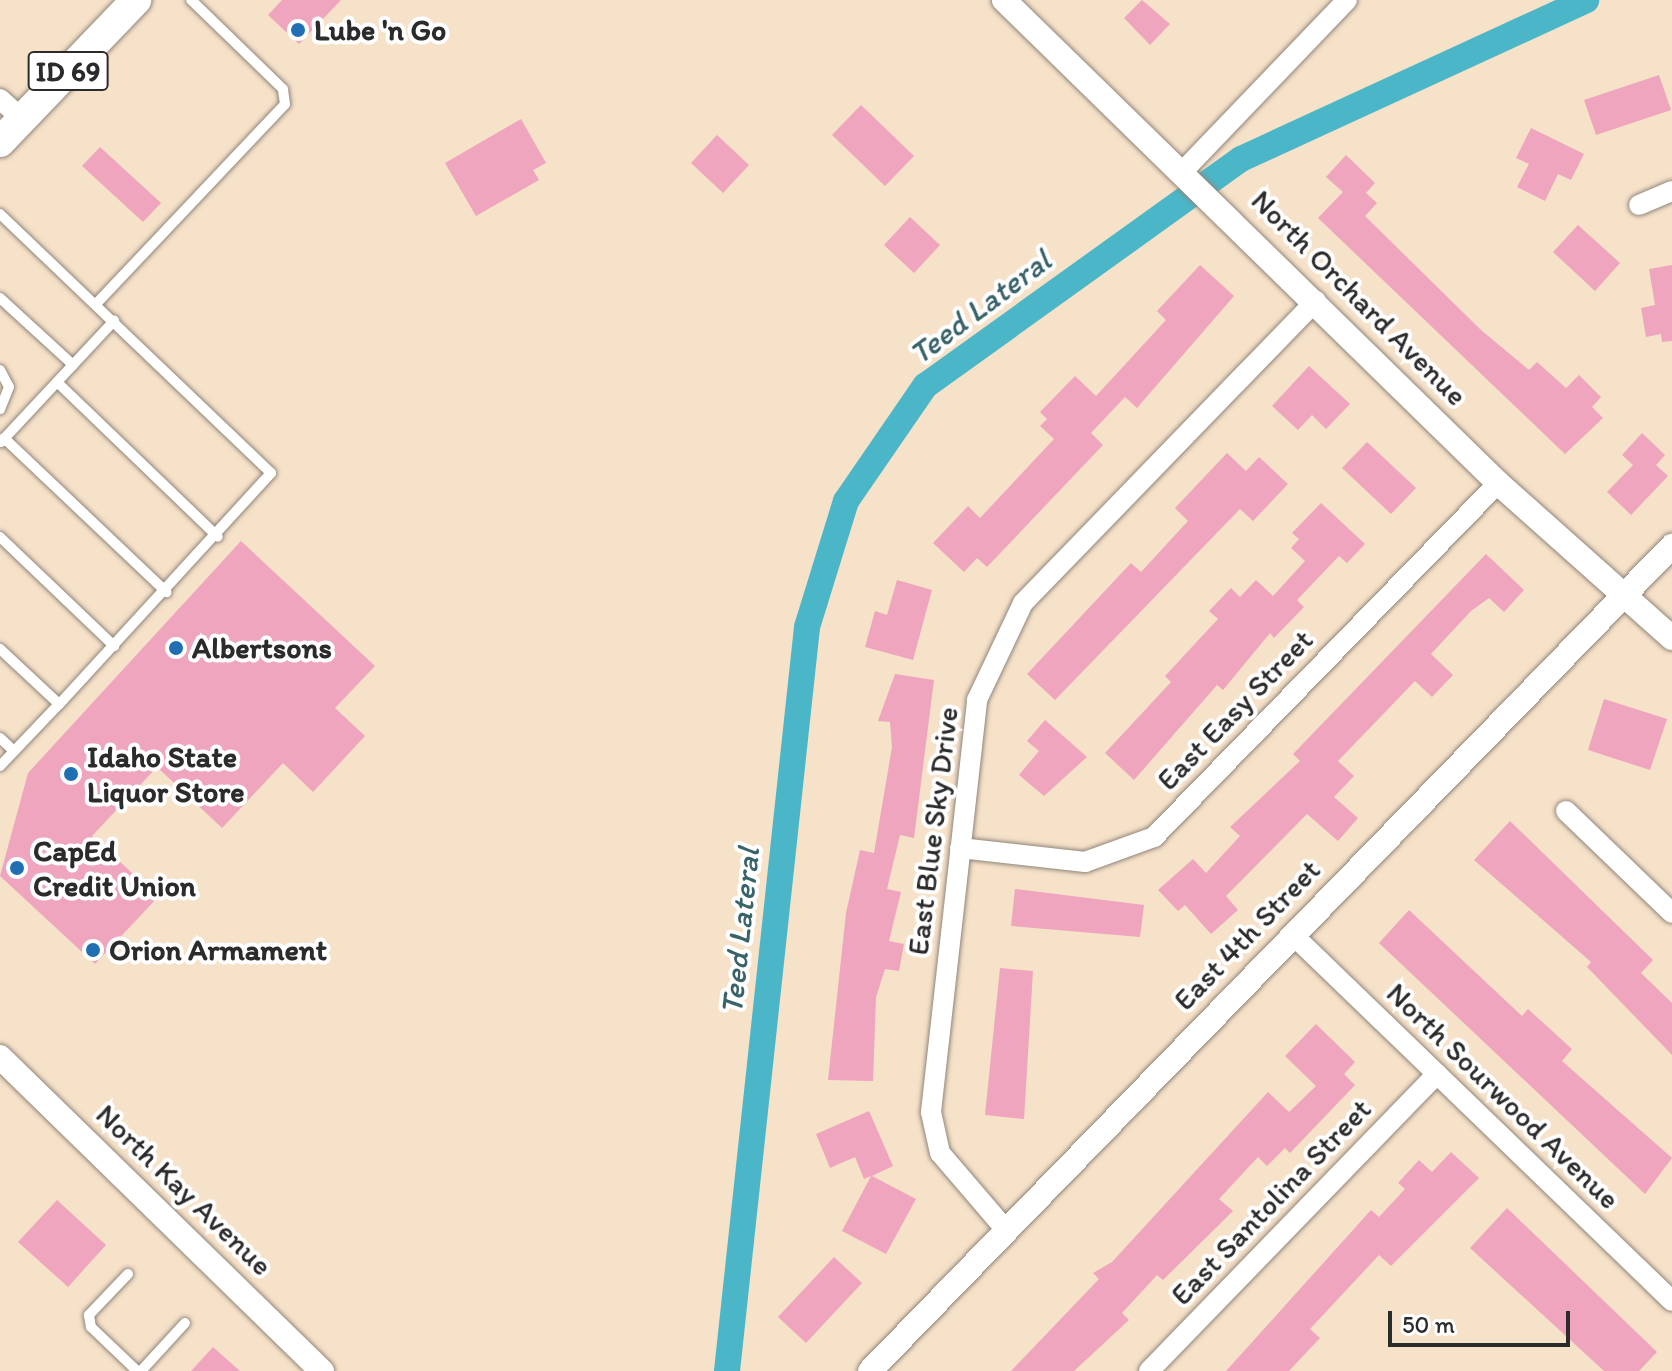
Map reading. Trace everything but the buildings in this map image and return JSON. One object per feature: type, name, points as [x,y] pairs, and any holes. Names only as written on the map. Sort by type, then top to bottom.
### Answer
[{"type":"main road","name":"ID 69","points":[[0,142],[11,109],[136,0]]},
{"type":"street","name":"North Orchard Avenue","points":[[1004,0],[1195,179],[1498,483],[1623,598],[1672,638]]},
{"type":"street","points":[[1195,179],[1347,0]]},
{"type":"street","points":[[1639,205],[1672,191]]},
{"type":"street","name":"East Blue Sky Drive","points":[[1006,1230],[940,1153],[931,1112],[977,700],[1023,603],[1316,301]]},
{"type":"street","name":"East Easy Street","points":[[960,848],[1085,862],[1154,837],[1498,483]]},
{"type":"street","name":"East 4th Street","points":[[870,1371],[1672,546]]},
{"type":"street","points":[[1566,811],[1672,913]]},
{"type":"street","name":"North Sourwood Avenue","points":[[1292,934],[1672,1301]]},
{"type":"street","name":"North Kay Avenue","points":[[0,1057],[322,1371]]},
{"type":"street","name":"East Santolina Street","points":[[1149,1371],[1437,1074]]},
{"type":"lane","points":[[96,304],[285,104],[283,89],[191,0]]},
{"type":"lane","points":[[0,214],[267,463],[269,483],[0,766]]},
{"type":"lane","points":[[0,298],[73,365]]},
{"type":"lane","points":[[114,321],[2,441],[166,592]]},
{"type":"lane","points":[[0,370],[9,387],[0,409]]},
{"type":"lane","points":[[57,382],[218,537]]},
{"type":"lane","points":[[0,537],[114,646]]},
{"type":"lane","points":[[0,649],[59,704]]},
{"type":"lane","points":[[0,738],[14,751]]},
{"type":"lane","points":[[128,1274],[89,1315],[91,1327],[139,1371],[185,1323]]},
{"type":"waterway","name":"Teed Lateral","points":[[727,1371],[807,627],[846,501],[925,386],[1241,159],[1586,0]]},
{"type":"place","name":"Lube 'n Go","points":[[298,30]]},
{"type":"place","name":"Albertsons","points":[[176,648]]},
{"type":"place","name":"Idaho State Liquor Store","points":[[71,774]]},
{"type":"place","name":"CapEd Credit Union","points":[[17,868]]},
{"type":"place","name":"Orion Armament","points":[[93,950]]}]
